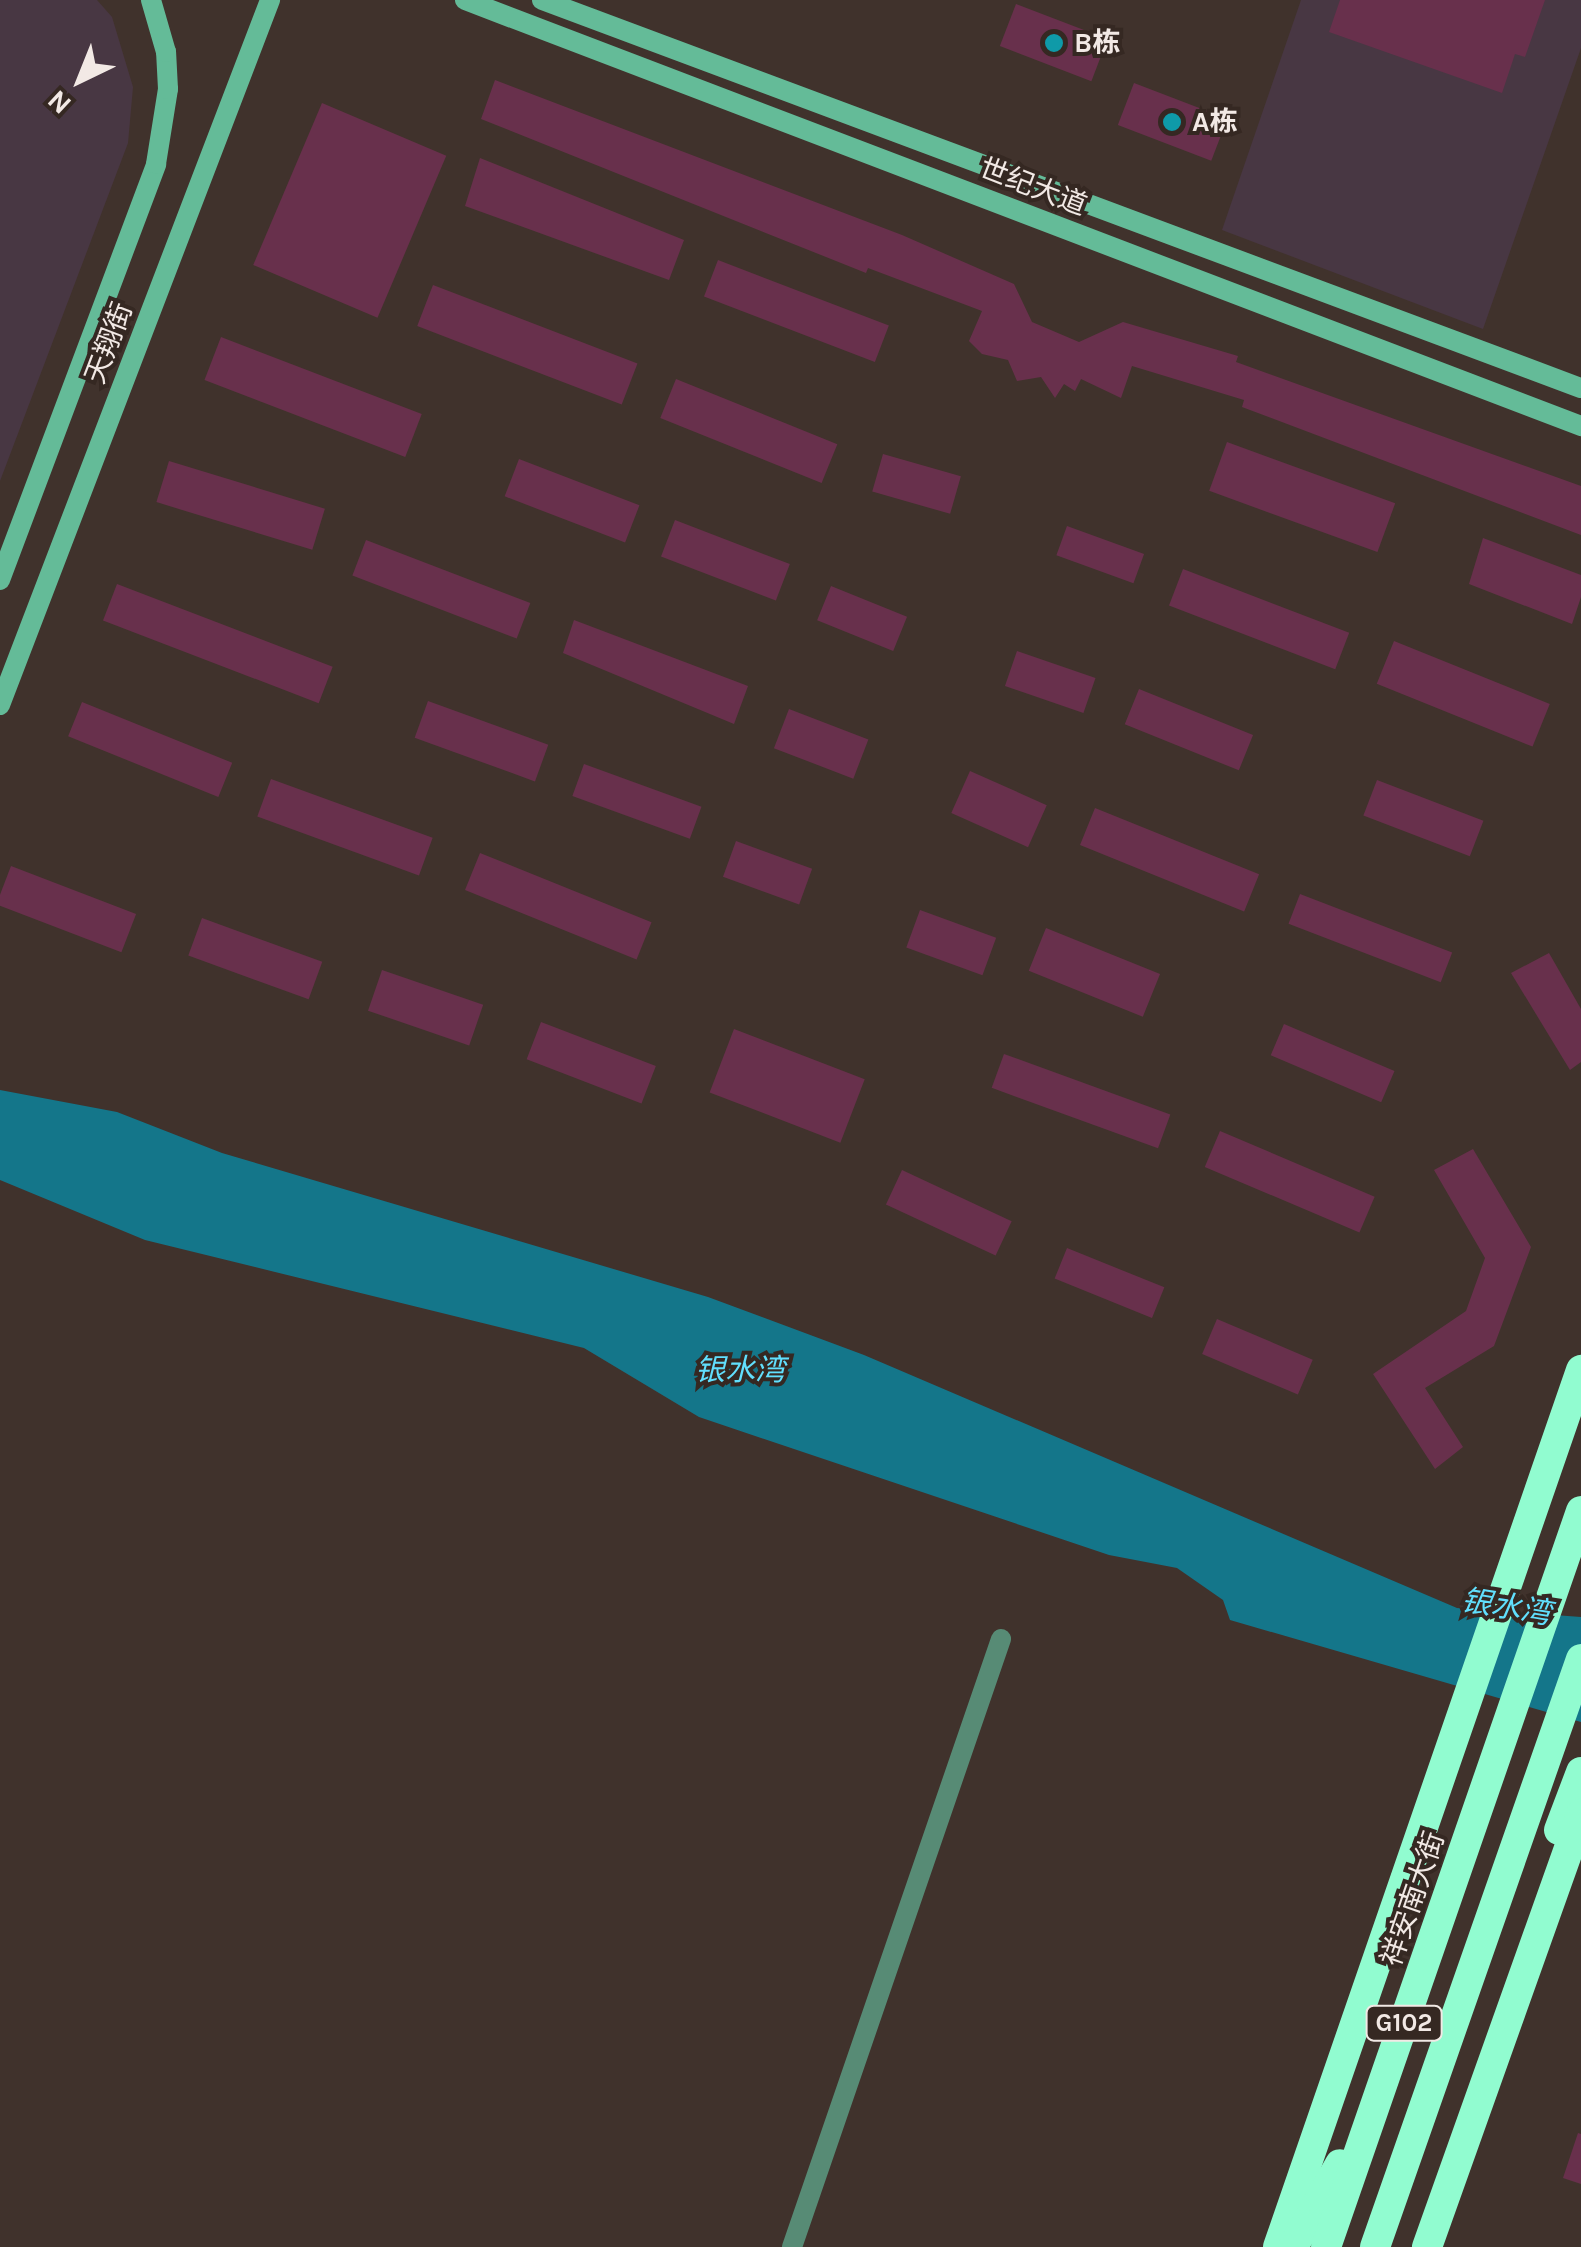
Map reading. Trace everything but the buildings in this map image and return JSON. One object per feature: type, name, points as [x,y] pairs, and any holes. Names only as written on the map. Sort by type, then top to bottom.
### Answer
[{"type":"highway","points":[[1278,2247],[1452,1732],[1581,1370]]},
{"type":"highway","name":"祥安南大街","points":[[1326,2247],[1577,1522]]},
{"type":"highway","name":"G102","points":[[1374,2247],[1581,1659]]},
{"type":"highway","points":[[1445,2048],[1444,2099],[1462,2108],[1469,2103],[1581,1772]]},
{"type":"highway","points":[[1427,2247],[1572,1876],[1579,1826]]},
{"type":"highway","points":[[1294,2247],[1378,2096]]},
{"type":"highway","points":[[1396,2247],[1410,2146]]},
{"type":"main road","name":"天翔街","points":[[0,580],[156,164],[168,89],[166,52],[151,0]]},
{"type":"main road","name":"天翔街","points":[[0,705],[270,0]]},
{"type":"main road","name":"世纪大道","points":[[465,0],[1581,426]]},
{"type":"main road","name":"世纪大道","points":[[542,0],[1581,388]]},
{"type":"street","points":[[792,2247],[1002,1639]]},
{"type":"shaded area","points":[[0,0],[97,0],[112,17],[133,87],[128,143],[0,481]]},
{"type":"shaded area","points":[[1301,0],[1581,0],[1581,48],[1483,329],[1222,230]]},
{"type":"water","name":"银水湾","points":[[0,1090],[117,1112],[222,1153],[708,1297],[864,1355],[1457,1608],[1581,1617],[1581,1722],[1230,1620],[1223,1600],[1177,1568],[1109,1555],[699,1417],[584,1348],[145,1240],[0,1180]]},
{"type":"place","name":"B栋","points":[[1054,43]]},
{"type":"place","name":"A栋","points":[[1172,122]]}]
